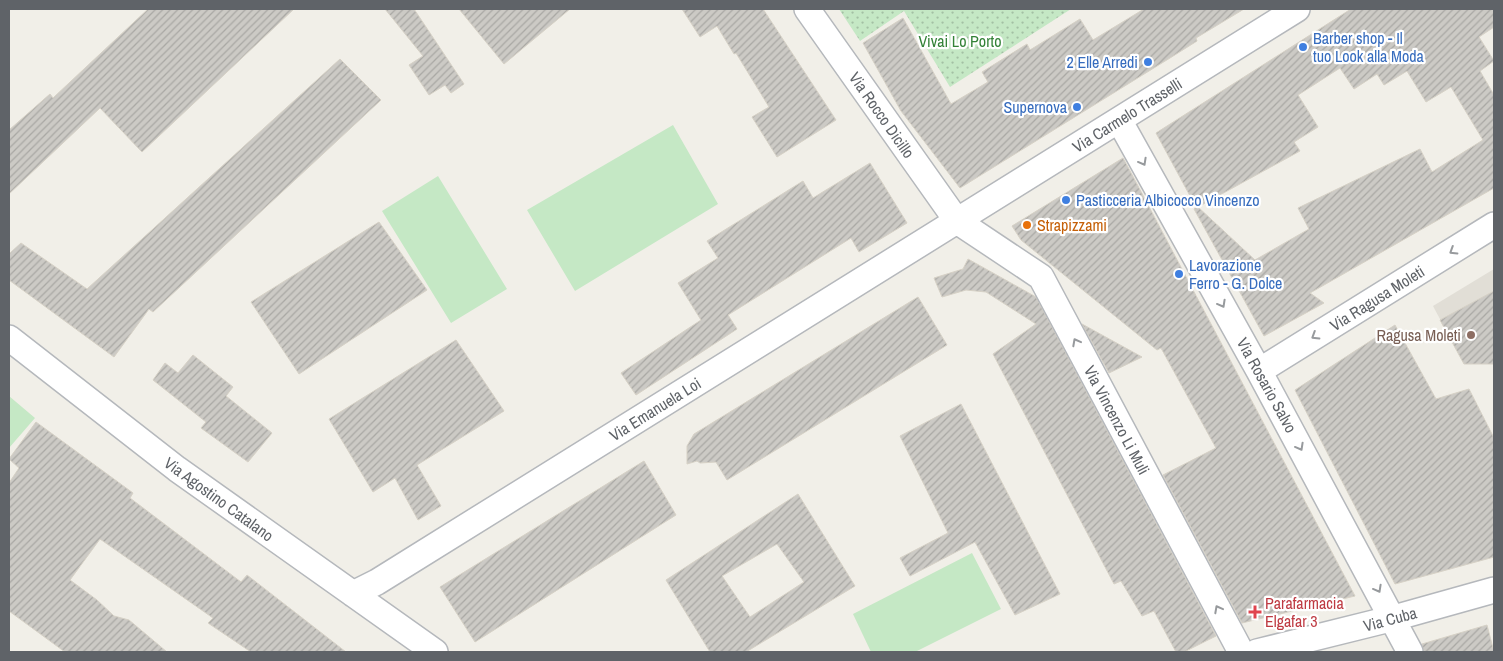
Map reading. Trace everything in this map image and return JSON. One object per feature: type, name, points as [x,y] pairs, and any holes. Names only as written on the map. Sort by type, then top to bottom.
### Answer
[{"type":"street","name":"Via Rocco Dicillo","points":[[807,9],[957,221]]},
{"type":"street","name":"Via Carmelo Trasselli","points":[[957,221],[1297,9]]},
{"type":"street","name":"Via Rosario Salvo","points":[[1119,120],[1259,371],[1394,618],[1410,652]]},
{"type":"street","name":"Via Emanuela Loi","points":[[353,594],[377,582],[957,221]]},
{"type":"street","name":"Via Vincenzo Li Muli","points":[[957,221],[1041,277],[1241,652]]},
{"type":"street","name":"Via Ragusa Moleti","points":[[1259,371],[1494,225]]},
{"type":"street","name":"Via Agostino Catalano","points":[[9,338],[177,469],[435,652]]},
{"type":"street","name":"Via Cuba","points":[[1257,652],[1394,618],[1494,590]]},
{"type":"shaded area","name":"Ragusa Moleti","points":[[1494,269],[1494,363],[1464,364],[1433,306]]},
{"type":"green space","name":"Vivai Lo Porto","points":[[839,9],[1071,9],[950,87],[904,11],[860,41]]},
{"type":"green space","points":[[673,125],[718,204],[575,291],[527,210]]},
{"type":"green space","points":[[438,176],[507,289],[451,323],[382,211]]},
{"type":"green space","points":[[9,396],[35,418],[9,448]]},
{"type":"green space","points":[[972,553],[1001,609],[915,652],[871,652],[853,614]]},
{"type":"building","points":[[148,9],[294,9],[142,152],[100,108],[9,194],[9,130],[50,94],[53,98]]},
{"type":"building","points":[[385,9],[414,9],[464,84],[451,93],[445,85],[429,95],[409,65],[423,56]]},
{"type":"building","points":[[459,9],[570,9],[504,64]]},
{"type":"building","points":[[682,9],[763,9],[836,120],[777,157],[752,117],[769,107],[736,53],[734,54],[717,26],[700,37]]},
{"type":"building","points":[[1144,9],[1244,9],[1196,38],[1197,41],[960,188],[901,111],[863,43],[903,18],[951,104],[988,82],[982,72],[1027,44],[1030,50],[1080,19],[1093,40]]},
{"type":"building","points":[[1351,9],[1494,9],[1494,27],[1479,37],[1494,61],[1480,71],[1494,95],[1494,188],[1310,293],[1324,303],[1264,336],[1194,209],[1196,207],[1156,133]],"holes":[[[1340,68],[1354,89],[1377,74],[1384,85],[1407,71],[1426,102],[1451,87],[1483,140],[1432,172],[1420,149],[1298,208],[1309,229],[1255,260],[1198,207],[1300,151],[1294,142],[1318,127],[1298,95]]]},
{"type":"building","points":[[340,59],[381,100],[153,312],[149,309],[114,357],[9,280],[9,254],[21,243],[87,289]]},
{"type":"building","points":[[1123,158],[1355,596],[1242,623],[1163,475],[1216,448],[1161,348],[1157,350],[1021,240],[1012,226]]},
{"type":"building","points":[[870,163],[907,223],[859,252],[851,238],[728,315],[737,329],[636,395],[621,373],[701,320],[678,283],[718,258],[707,241],[803,181],[813,198]]},
{"type":"building","points":[[379,222],[427,290],[299,374],[251,302]]},
{"type":"building","points":[[968,259],[1036,297],[1216,636],[1184,652],[1176,652],[1154,611],[1142,616],[1121,581],[1114,584],[993,354],[1036,324],[986,292],[966,290],[942,297],[934,278],[963,269]]},
{"type":"building","name":"Ragusa Moleti","points":[[1494,291],[1494,364],[1464,364],[1440,320]]},
{"type":"building","points":[[918,297],[947,345],[727,480],[716,462],[700,463],[697,461],[687,464],[687,446],[694,434]]},
{"type":"building","points":[[1082,324],[1142,357],[1109,373]]},
{"type":"building","points":[[1395,325],[1436,399],[1469,389],[1494,438],[1494,557],[1395,584],[1295,390]]},
{"type":"building","points":[[456,340],[504,411],[417,465],[441,506],[418,520],[395,478],[373,492],[329,419]]},
{"type":"building","points":[[193,355],[233,387],[226,396],[272,433],[248,462],[201,428],[206,422],[153,380],[165,363],[178,373]]},
{"type":"building","points":[[961,404],[1060,594],[1015,615],[975,542],[910,576],[900,558],[948,533],[900,436]]},
{"type":"building","points":[[36,422],[133,493],[130,498],[241,582],[247,575],[346,652],[251,652],[208,623],[213,618],[100,539],[70,580],[97,600],[114,616],[129,620],[167,652],[65,652],[9,611],[9,483],[19,468],[9,459]]},
{"type":"building","points":[[644,461],[676,515],[475,642],[440,587]]},
{"type":"building","points":[[798,494],[855,586],[746,652],[710,652],[666,580]],"holes":[[[777,544],[804,582],[750,617],[722,576]]]},
{"type":"building","points":[[1487,625],[1494,652],[1424,652],[1422,644]]},
{"type":"place","name":"Barber shop - Il tuo Look alla Moda","points":[[1303,47]]},
{"type":"place","name":"2 Elle Arredi","points":[[1148,62]]},
{"type":"place","name":"Supernova","points":[[1077,107]]},
{"type":"place","name":"Pasticceria Albicocco Vincenzo","points":[[1066,200]]},
{"type":"place","name":"Strapizzami","points":[[1027,225]]},
{"type":"place","name":"Lavorazione Ferro - G. Dolce","points":[[1179,274]]},
{"type":"place","name":"Ragusa Moleti","points":[[1471,335]]},
{"type":"place","name":"Parafarmacia Elgafar 3","points":[[1255,612]]}]
